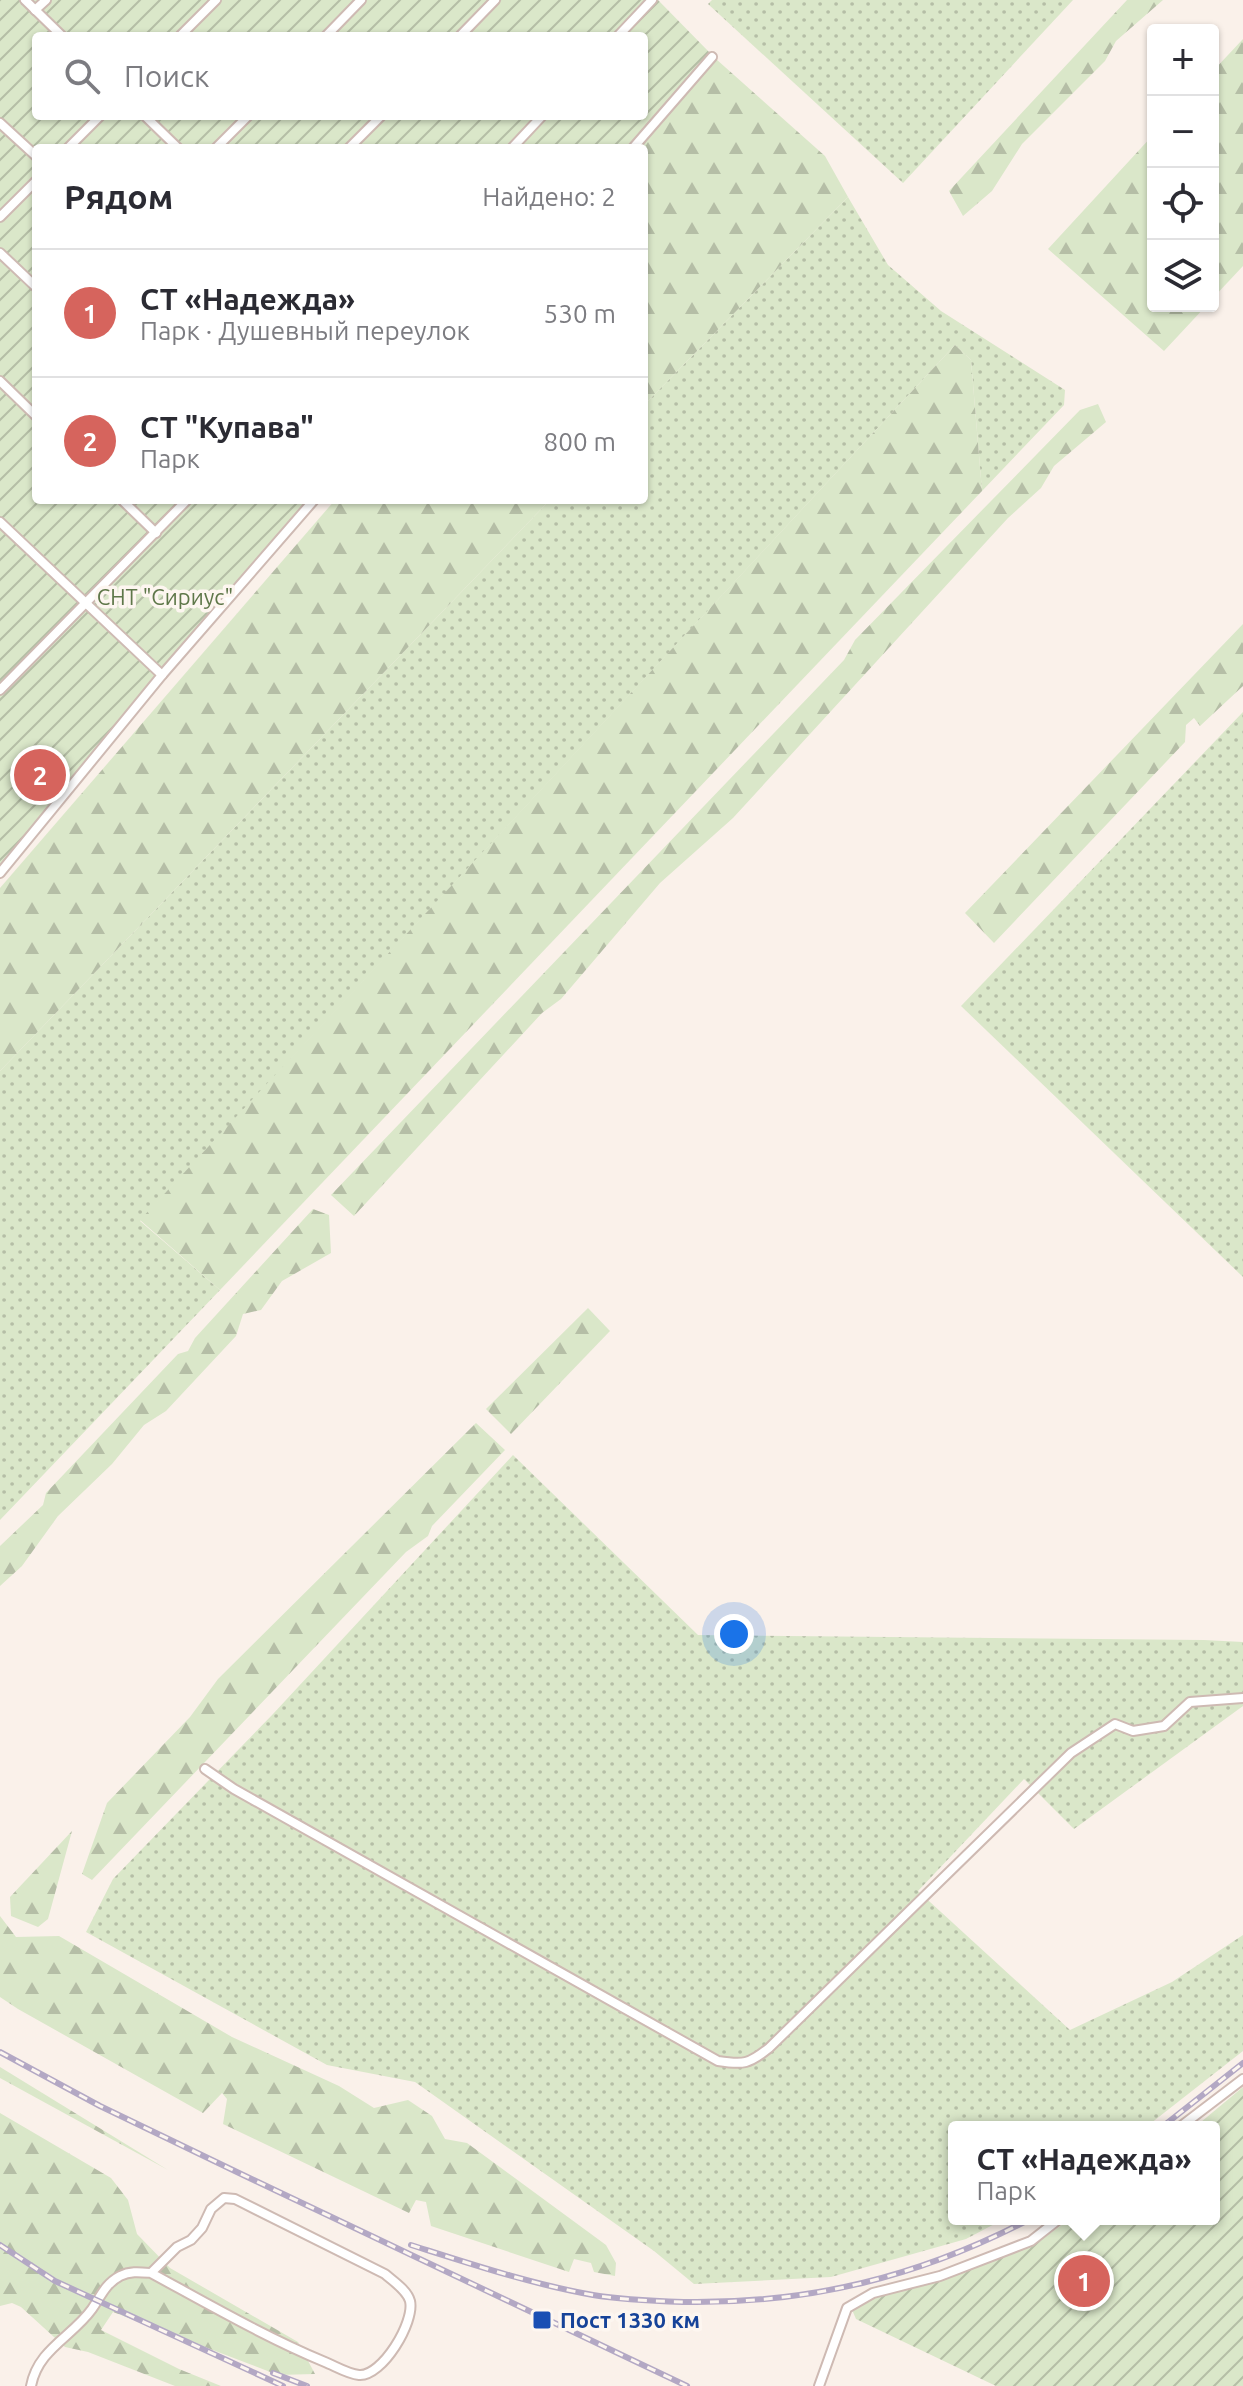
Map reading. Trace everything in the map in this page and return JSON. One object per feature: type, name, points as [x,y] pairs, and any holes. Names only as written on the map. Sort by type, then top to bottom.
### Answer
[{"type":"street","points":[[25,0],[58,32]]},
{"type":"street","points":[[35,10],[46,0]]},
{"type":"street","points":[[184,32],[216,0]]},
{"type":"street","points":[[330,32],[361,0]]},
{"type":"street","points":[[464,32],[495,0]]},
{"type":"street","points":[[622,32],[652,0]]},
{"type":"street","points":[[636,144],[712,57]]},
{"type":"street","points":[[72,144],[96,120]]},
{"type":"street","points":[[149,120],[174,144]]},
{"type":"street","points":[[220,144],[244,120]]},
{"type":"street","points":[[353,144],[377,120]]},
{"type":"street","points":[[516,144],[538,120]]},
{"type":"street","points":[[0,123],[32,152]]},
{"type":"street","points":[[0,217],[32,185]]},
{"type":"street","points":[[0,253],[32,283]]},
{"type":"street","points":[[0,381],[32,412]]},
{"type":"street","points":[[126,504],[156,533]]},
{"type":"street","points":[[2,683],[183,504]]},
{"type":"street","points":[[0,873],[162,675],[311,504]]},
{"type":"street","points":[[0,522],[162,675]]},
{"type":"street","points":[[205,1769],[234,1789],[718,2061],[741,2064],[753,2061],[769,2048],[1071,1753],[1115,1724],[1133,1731],[1164,1726],[1190,1702],[1243,1698]]},
{"type":"street","points":[[1188,2121],[1243,2079]]},
{"type":"street","points":[[31,2386],[33,2374],[44,2354],[91,2310],[104,2288],[133,2271],[151,2273],[302,2352],[357,2375],[371,2374],[389,2357],[409,2319],[410,2300],[401,2287],[385,2274],[235,2199],[224,2198],[211,2209],[202,2228],[191,2240],[177,2247],[151,2273]]},
{"type":"street","points":[[819,2386],[847,2308],[873,2293],[940,2276],[1031,2241],[1051,2225]]},
{"type":"green space","name":"СНТ \"Сириус\"","points":[[0,0],[658,0],[710,53],[631,144],[32,144],[32,504],[317,504],[0,866]]},
{"type":"green space","points":[[712,0],[1073,0],[903,183],[708,4]]},
{"type":"green space","points":[[1127,0],[1163,0],[1116,41],[1105,61],[1022,144],[992,191],[963,216],[949,191]]},
{"type":"green space","points":[[1243,39],[1243,266],[1219,292],[1219,96],[1219,65]]},
{"type":"green space","points":[[716,59],[825,156],[848,197],[648,401],[648,144],[642,144]]},
{"type":"green space","points":[[1147,142],[1147,312],[1200,312],[1164,351],[1048,249]]},
{"type":"green space","points":[[848,197],[888,265],[941,311],[1065,390],[1064,405],[982,491],[971,360],[955,345],[140,1221],[220,1290],[0,1520],[0,1071],[546,504],[648,504],[648,401]]},
{"type":"green space","points":[[955,345],[971,360],[982,491],[220,1290],[140,1220]]},
{"type":"green space","points":[[1098,404],[1106,422],[1054,466],[1041,488],[1008,518],[733,818],[660,883],[561,999],[542,1013],[354,1216],[331,1195],[844,660],[855,640],[1080,410]]},
{"type":"green space","points":[[332,504],[546,504],[0,1071],[0,888]]},
{"type":"green space","points":[[1243,624],[1243,686],[1200,726],[1194,718],[1186,725],[1185,742],[994,943],[965,913]]},
{"type":"green space","points":[[1243,712],[1243,1277],[961,1006]]},
{"type":"green space","points":[[313,1209],[329,1215],[331,1253],[282,1281],[261,1310],[243,1314],[236,1336],[166,1411],[144,1425],[112,1464],[58,1516],[22,1566],[0,1586],[0,1546],[43,1505],[46,1493],[178,1354],[188,1351],[195,1338]]},
{"type":"green space","points":[[588,1308],[610,1331],[511,1434],[486,1409]]},
{"type":"green space","points":[[476,1423],[505,1450],[432,1526],[428,1536],[406,1552],[92,1880],[82,1874],[107,1803],[190,1717],[218,1679]]},
{"type":"green space","points":[[513,1455],[698,1635],[1243,1642],[1243,1706],[1074,1829],[1024,1779],[918,1891],[1070,2030],[1172,1982],[1243,1935],[1243,2051],[1154,2121],[948,2121],[948,2225],[993,2225],[966,2239],[831,2277],[694,2284],[654,2251],[415,2082],[327,2065],[86,1932],[113,1879],[273,1714]]},
{"type":"green space","points":[[72,1831],[48,1919],[38,1927],[11,1916],[10,1897]]},
{"type":"green space","points":[[0,1916],[16,1937],[59,1936],[232,2037],[339,2086],[374,2108],[408,2100],[432,2116],[445,2139],[467,2143],[606,2245],[616,2263],[615,2276],[594,2272],[591,2263],[574,2259],[569,2272],[431,2226],[426,2202],[416,2200],[409,2213],[223,2124],[227,2099],[222,2093],[203,2113],[18,2009],[0,1997]]},
{"type":"green space","points":[[0,2067],[168,2170],[0,2078]]},
{"type":"green space","points":[[1243,2087],[1243,2386],[996,2386],[856,2319],[850,2305],[1001,2258],[1045,2237],[1062,2225],[1220,2225],[1220,2121],[1202,2121]]},
{"type":"green space","points":[[0,2113],[111,2178],[128,2200],[137,2234],[170,2268],[298,2342],[315,2374],[278,2375],[113,2312],[101,2330],[221,2386],[175,2386],[88,2352],[65,2347],[21,2307],[12,2303],[0,2306]]},
{"type":"railway","points":[[0,2052],[100,2106],[687,2386]]},
{"type":"railway","points":[[1170,2121],[1243,2063]]},
{"type":"railway","points":[[411,2245],[524,2279],[593,2295],[650,2301],[730,2301],[775,2298],[862,2283],[947,2257],[1017,2225]]},
{"type":"railway","points":[[0,2245],[55,2281],[283,2386]]},
{"type":"railway","points":[[273,2373],[307,2386]]},
{"type":"place","name":"СТ \"Купава\"","points":[[40,775]]},
{"type":"place","name":"СТ «Надежда»","points":[[1084,2281]]},
{"type":"place","name":"Пост 1330 км","points":[[542,2320]]}]
